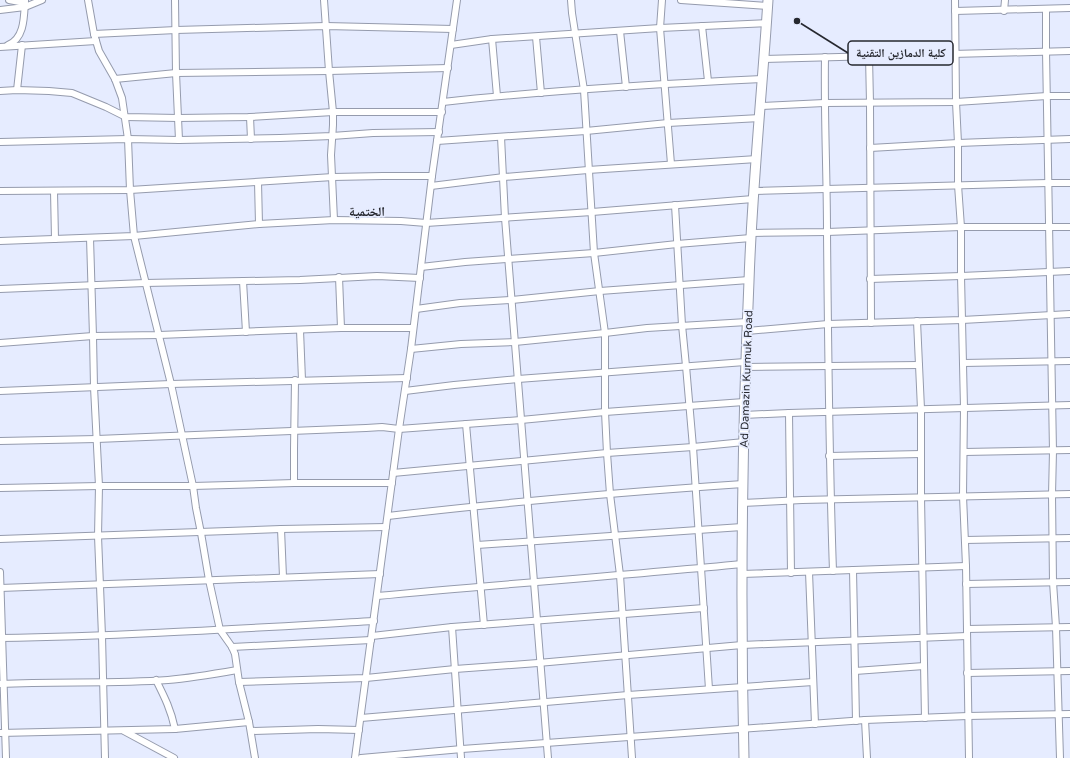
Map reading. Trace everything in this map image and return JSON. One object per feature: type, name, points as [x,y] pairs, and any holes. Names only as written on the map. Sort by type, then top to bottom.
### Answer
[{"type":"highway","name":"Ad Damazin Kurmuk Road","points":[[744,758],[742,687],[742,503],[745,364],[754,195],[768,3]]},
{"type":"street","points":[[9,0],[25,3]]},
{"type":"street","points":[[0,10],[42,0]]},
{"type":"street","points":[[88,0],[94,34],[99,51],[115,79],[122,98],[126,117],[128,139],[134,236],[171,384],[193,486],[209,580],[220,630],[235,654],[239,682],[251,731],[255,758]]},
{"type":"street","points":[[175,0],[179,140]]},
{"type":"street","points":[[324,0],[333,112],[331,155],[334,220]]},
{"type":"street","points":[[355,758],[414,328],[432,176],[458,0]]},
{"type":"street","points":[[571,0],[584,90],[594,253],[600,291],[604,334],[607,453],[610,494],[620,575],[632,758]]},
{"type":"street","points":[[662,0],[660,28],[671,164]]},
{"type":"street","points":[[681,0],[768,3]]},
{"type":"street","points":[[955,0],[958,185],[961,227],[964,408],[963,496],[966,566],[968,758]]},
{"type":"street","points":[[1004,11],[1005,0]]},
{"type":"street","points":[[2,47],[12,43],[21,34],[25,3]]},
{"type":"street","points":[[955,11],[1004,11],[1070,8]]},
{"type":"street","points":[[1046,9],[1049,272],[1053,405],[1052,538],[1060,758]]},
{"type":"street","points":[[451,45],[492,39],[660,28],[767,23]]},
{"type":"street","points":[[94,34],[326,26],[453,29]]},
{"type":"street","points":[[702,26],[708,82]]},
{"type":"street","points":[[620,31],[626,87]]},
{"type":"street","points":[[536,37],[541,93]]},
{"type":"street","points":[[492,39],[497,96]]},
{"type":"street","points":[[2,47],[96,41]]},
{"type":"street","points":[[17,90],[22,45]]},
{"type":"street","points":[[764,59],[1070,51]]},
{"type":"street","points":[[868,56],[870,103],[871,323]]},
{"type":"street","points":[[825,57],[824,103],[827,189],[828,412],[833,571]]},
{"type":"street","points":[[115,79],[176,74],[448,68]]},
{"type":"street","points":[[443,102],[497,96],[664,84],[762,79]]},
{"type":"street","points":[[0,91],[17,90],[72,93],[126,117],[250,117],[333,112],[442,112]]},
{"type":"street","points":[[761,106],[824,103],[956,102],[1047,96],[1070,96]]},
{"type":"street","points":[[250,117],[251,138]]},
{"type":"street","points":[[437,141],[586,131],[668,123],[760,118]]},
{"type":"street","points":[[0,142],[128,139],[179,140],[439,132]]},
{"type":"street","points":[[501,137],[505,218],[548,758]]},
{"type":"street","points":[[870,148],[1070,139]]},
{"type":"street","points":[[431,186],[504,177],[588,170],[757,159]]},
{"type":"street","points":[[0,191],[130,190],[333,177],[432,176]]},
{"type":"street","points":[[258,182],[259,224]]},
{"type":"street","points":[[0,241],[134,236],[259,224],[334,220],[426,223],[675,205],[754,195],[827,189],[1070,183]]},
{"type":"street","points":[[54,191],[55,239]]},
{"type":"street","points":[[675,205],[679,285],[690,406],[709,689]]},
{"type":"street","points":[[421,267],[465,262],[594,253],[752,235],[961,227],[1070,227]]},
{"type":"street","points":[[90,238],[94,387],[99,486],[98,536],[104,683],[105,758]]},
{"type":"street","points":[[870,278],[1070,271]]},
{"type":"street","points":[[0,289],[145,283],[300,280],[338,277],[377,276],[420,278]]},
{"type":"street","points":[[338,277],[341,328]]},
{"type":"street","points":[[416,309],[600,291],[749,280]]},
{"type":"street","points":[[243,281],[246,332]]},
{"type":"street","points":[[411,348],[515,342],[682,325],[747,326],[871,323],[1070,314]]},
{"type":"street","points":[[917,321],[921,409],[925,718]]},
{"type":"street","points":[[0,343],[93,336],[341,328],[414,328]]},
{"type":"street","points":[[294,483],[300,330]]},
{"type":"street","points":[[963,363],[1070,361]]},
{"type":"street","points":[[405,391],[518,379],[686,366],[745,364],[828,366],[919,365]]},
{"type":"street","points":[[0,391],[171,384],[407,378]]},
{"type":"street","points":[[0,441],[97,439],[295,430],[371,428],[399,429],[744,402]]},
{"type":"street","points":[[744,415],[1070,405]]},
{"type":"street","points":[[789,413],[791,573]]},
{"type":"street","points":[[466,424],[484,625]]},
{"type":"street","points":[[394,473],[470,465],[524,462],[607,453],[744,442]]},
{"type":"street","points":[[964,452],[1070,450]]},
{"type":"street","points":[[829,456],[921,454]]},
{"type":"street","points":[[0,488],[193,486],[294,483],[392,483]]},
{"type":"street","points":[[388,516],[527,501],[743,484]]},
{"type":"street","points":[[742,503],[790,500],[1070,494]]},
{"type":"street","points":[[0,539],[386,527]]},
{"type":"street","points":[[477,545],[742,527]]},
{"type":"street","points":[[281,530],[283,577]]},
{"type":"street","points":[[965,540],[1070,538]]},
{"type":"street","points":[[377,596],[742,564]]},
{"type":"street","points":[[742,574],[966,566]]},
{"type":"street","points":[[853,570],[856,721]]},
{"type":"street","points":[[0,572],[2,733],[6,758]]},
{"type":"street","points":[[809,572],[815,724]]},
{"type":"street","points":[[0,588],[380,574]]},
{"type":"street","points":[[966,584],[1070,582]]},
{"type":"street","points":[[232,647],[371,638],[452,627],[704,608]]},
{"type":"street","points":[[1,638],[102,636],[374,621]]},
{"type":"street","points":[[452,627],[461,758]]},
{"type":"street","points":[[239,682],[366,678],[742,645],[923,638],[967,632],[1070,627]]},
{"type":"street","points":[[855,671],[924,666]]},
{"type":"street","points":[[2,684],[104,683],[170,680],[237,670]]},
{"type":"street","points":[[967,673],[1070,671]]},
{"type":"street","points":[[156,680],[166,699],[175,729]]},
{"type":"street","points":[[361,718],[628,695],[813,682]]},
{"type":"street","points":[[361,758],[461,749],[865,720],[1070,714]]},
{"type":"street","points":[[865,720],[867,758]]},
{"type":"street","points":[[2,733],[175,729],[249,722]]},
{"type":"street","points":[[251,731],[318,728],[359,730]]},
{"type":"street","points":[[123,730],[174,758]]},
{"type":"place","name":"كلية الدمازين التقنية","points":[[797,21]]},
{"type":"district","name":"الختمية","points":[[367,211]]}]
